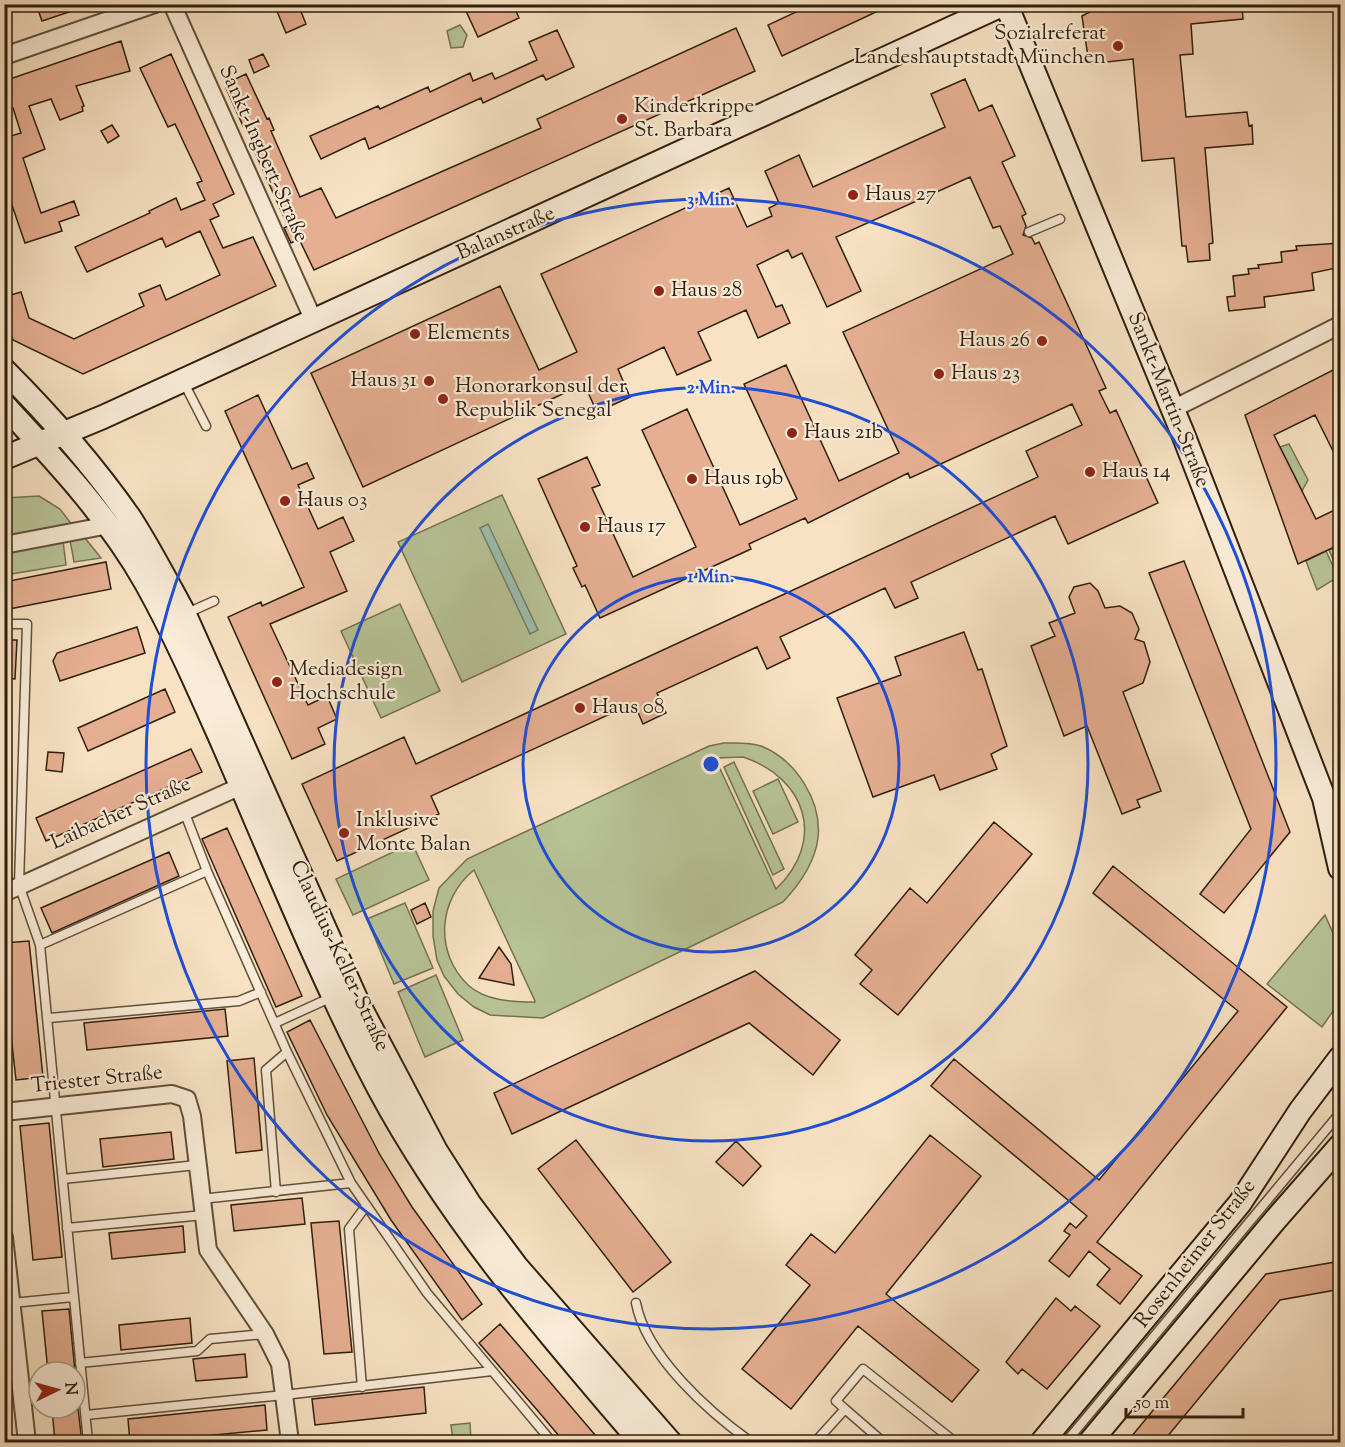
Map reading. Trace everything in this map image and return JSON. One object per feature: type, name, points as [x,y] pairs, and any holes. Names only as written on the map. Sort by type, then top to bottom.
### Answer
[{"type":"main road","name":"Balanstraße","points":[[4,458],[64,434],[314,321],[1005,4]]},
{"type":"main road","name":"Sankt-Martin-Straße","points":[[1005,4],[1173,410],[1324,798],[1341,868]]},
{"type":"main road","name":"Claudius-Keller-Straße","points":[[4,370],[64,434],[130,519],[185,615],[334,995],[378,1085],[454,1213],[517,1296],[641,1443]]},
{"type":"main road","name":"Claudius-Keller-Straße","points":[[4,405],[109,525],[146,583],[249,782],[358,1003],[436,1151],[469,1203],[517,1267],[670,1443]]},
{"type":"main road","name":"Sankt-Martin-Straße","points":[[1324,798],[1341,822]]},
{"type":"main road","name":"Rosenheimer Straße","points":[[1042,1443],[1240,1203],[1300,1111],[1341,1058]]},
{"type":"main road","name":"Rosenheimer Straße","points":[[1099,1439],[1268,1228],[1341,1146]]},
{"type":"street","name":"Sankt-Ingbert-Straße","points":[[172,4],[314,321]]},
{"type":"street","points":[[4,56],[151,5]]},
{"type":"street","points":[[1173,410],[1341,325]]},
{"type":"street","points":[[4,544],[109,525]]},
{"type":"street","name":"Laibacher Straße","points":[[12,889],[249,782]]},
{"type":"street","name":"Triester Straße","points":[[4,1112],[172,1094],[187,1099],[192,1116],[208,1250],[265,1334],[280,1364],[290,1443]]},
{"type":"street","points":[[4,1237],[12,1303],[9,1324],[27,1443]]},
{"type":"lane","points":[[1029,232],[1060,219]]},
{"type":"lane","points":[[183,380],[206,426]]},
{"type":"lane","points":[[185,615],[214,601]]},
{"type":"lane","points":[[4,624],[27,624],[12,889],[40,945],[49,1018],[80,1360]]},
{"type":"lane","points":[[184,810],[207,871],[287,1052],[351,1183],[427,1293],[552,1443]]},
{"type":"lane","points":[[40,945],[207,871]]},
{"type":"lane","points":[[49,1018],[239,1001],[261,992]]},
{"type":"lane","points":[[275,1023],[334,995]]},
{"type":"lane","points":[[276,1192],[266,1070],[287,1052]]},
{"type":"lane","name":"Rosenheimer Straße","points":[[1066,1443],[1341,1113]]},
{"type":"lane","points":[[63,1179],[197,1165]]},
{"type":"lane","points":[[67,1228],[202,1207],[276,1192],[351,1183]]},
{"type":"lane","points":[[362,1387],[349,1229],[366,1206]]},
{"type":"lane","points":[[12,1303],[74,1297]]},
{"type":"lane","points":[[636,1303],[639,1319],[670,1368],[726,1424],[751,1443]]},
{"type":"lane","points":[[87,1362],[197,1350],[210,1339],[265,1334]]},
{"type":"lane","points":[[883,1443],[836,1401],[863,1369],[955,1443]]},
{"type":"lane","points":[[87,1415],[362,1387],[492,1371]]},
{"type":"lane","points":[[818,1442],[845,1409]]},
{"type":"lane","points":[[86,1420],[88,1443]]},
{"type":"shaded area","points":[[460,25],[467,35],[463,47],[451,48],[447,31]]},
{"type":"shaded area","points":[[1289,444],[1308,480],[1302,491],[1280,447]]},
{"type":"shaded area","points":[[502,495],[566,634],[462,682],[398,542]]},
{"type":"shaded area","points":[[39,496],[60,509],[73,526],[5,538],[5,498]]},
{"type":"shaded area","points":[[488,524],[538,630],[530,634],[480,528]]},
{"type":"shaded area","points":[[85,538],[101,558],[74,562],[70,540]]},
{"type":"shaded area","points":[[63,541],[66,565],[5,575],[5,554],[9,551]]},
{"type":"shaded area","points":[[1340,544],[1340,572],[1339,573],[1329,550]]},
{"type":"shaded area","points":[[1326,551],[1338,577],[1317,590],[1306,561]]},
{"type":"shaded area","points":[[400,604],[440,691],[381,718],[341,631]]},
{"type":"shaded area","points":[[724,743],[752,744],[774,752],[795,772],[811,796],[818,824],[814,856],[795,888],[783,902],[543,1018],[490,1015],[474,1007],[458,994],[444,976],[437,960],[433,936],[433,911],[439,888],[467,859],[709,746]],"holes":[[[743,757],[765,767],[782,780],[795,795],[802,812],[805,831],[801,851],[792,870],[776,889],[715,758]],[[474,870],[535,1001],[535,1002],[509,1001],[475,990],[457,972],[450,957],[445,942],[447,910],[462,882]]]},
{"type":"shaded area","points":[[734,762],[784,869],[773,875],[724,767]]},
{"type":"shaded area","points":[[778,779],[798,822],[773,834],[753,791]]},
{"type":"shaded area","points":[[412,843],[429,880],[353,915],[336,879]]},
{"type":"shaded area","points":[[405,903],[433,968],[394,984],[367,919]]},
{"type":"shaded area","points":[[1325,915],[1340,949],[1340,1001],[1322,1027],[1267,984]]},
{"type":"shaded area","points":[[436,975],[463,1040],[425,1057],[398,992]]},
{"type":"shaded area","points":[[470,1423],[471,1442],[453,1442],[451,1425]]},
{"type":"building","points":[[36,4],[84,4],[84,7],[42,21]]},
{"type":"building","points":[[274,4],[298,4],[306,24],[286,33]]},
{"type":"building","points":[[479,4],[513,4],[519,18],[478,37],[466,11]]},
{"type":"building","points":[[813,4],[893,4],[782,56],[768,25]]},
{"type":"building","points":[[1105,4],[1242,6],[1243,19],[1191,24],[1193,54],[1180,55],[1186,117],[1247,112],[1249,126],[1252,125],[1253,144],[1205,148],[1213,243],[1209,244],[1210,260],[1188,262],[1186,246],[1182,246],[1174,158],[1142,161],[1133,59],[1089,64],[1082,16]]},
{"type":"building","points":[[736,28],[755,71],[314,270],[299,239],[291,243],[284,228],[288,226],[254,150],[258,148],[247,124],[243,126],[226,88],[235,84],[233,80],[246,74],[267,119],[269,118],[274,130],[271,131],[300,197],[321,188],[336,218],[541,128],[537,119]]},
{"type":"building","points":[[557,30],[574,67],[546,80],[543,75],[483,103],[481,98],[369,149],[365,138],[321,159],[310,136],[378,106],[380,109],[428,87],[430,92],[470,73],[473,81],[492,73],[495,79],[537,60],[529,42]]},
{"type":"building","points":[[121,41],[130,71],[76,86],[84,106],[83,111],[60,120],[51,99],[29,106],[45,149],[23,158],[41,213],[74,201],[79,215],[59,222],[62,231],[25,243],[4,182],[4,138],[21,133],[13,108],[4,111],[4,81]]},
{"type":"building","points":[[171,54],[234,194],[213,204],[219,216],[210,220],[223,248],[253,237],[276,286],[83,374],[13,340],[9,329],[4,331],[4,297],[21,292],[29,318],[74,339],[144,306],[139,294],[160,285],[166,300],[220,275],[200,231],[166,247],[162,238],[87,272],[75,247],[150,213],[149,211],[176,198],[181,210],[205,200],[197,183],[202,181],[175,124],[168,127],[140,68]]},
{"type":"building","points":[[263,54],[269,66],[254,73],[249,60]]},
{"type":"building","points":[[965,79],[979,111],[992,105],[1015,156],[1002,162],[1026,214],[1022,216],[1026,226],[1023,235],[1032,238],[1035,244],[1039,242],[1106,388],[1099,391],[1110,413],[1116,410],[1158,503],[1068,544],[1055,516],[911,582],[918,598],[895,608],[885,588],[780,637],[790,658],[767,669],[757,647],[657,693],[666,713],[643,724],[634,703],[431,796],[439,814],[337,861],[302,784],[404,737],[416,764],[1038,477],[1026,451],[1082,425],[1072,404],[910,478],[908,473],[808,523],[805,518],[749,544],[751,549],[600,618],[585,585],[582,587],[573,568],[577,566],[538,479],[587,457],[600,485],[592,488],[633,577],[696,547],[642,430],[687,409],[740,525],[797,499],[744,384],[786,365],[839,481],[899,453],[843,332],[1013,254],[1000,226],[993,228],[970,177],[836,237],[861,291],[827,307],[802,253],[792,258],[788,250],[757,265],[776,307],[782,305],[790,323],[758,338],[746,310],[698,332],[711,360],[677,375],[664,347],[618,369],[630,397],[597,412],[584,384],[363,487],[311,373],[500,286],[539,370],[577,352],[541,274],[729,188],[747,227],[772,216],[769,208],[779,203],[765,171],[799,155],[813,187],[945,127],[931,94]]},
{"type":"building","points":[[112,125],[119,136],[108,143],[101,131]]},
{"type":"building","points":[[1341,243],[1341,267],[1312,273],[1314,290],[1264,297],[1265,307],[1229,311],[1227,297],[1235,296],[1233,276],[1249,274],[1248,269],[1259,268],[1258,265],[1282,262],[1281,252],[1297,250],[1296,246]]},
{"type":"building","points":[[1341,366],[1341,467],[1315,415],[1274,435],[1316,519],[1341,507],[1341,544],[1298,564],[1245,415]]},
{"type":"building","points":[[258,395],[292,469],[307,463],[314,478],[298,485],[318,529],[343,517],[354,541],[330,552],[347,591],[270,624],[308,705],[327,696],[337,719],[318,728],[325,744],[292,759],[228,617],[261,602],[262,606],[304,587],[225,411]]},
{"type":"building","points":[[1184,561],[1290,832],[1224,913],[1200,894],[1251,829],[1149,573]]},
{"type":"building","points":[[106,562],[111,589],[4,610],[4,582]]},
{"type":"building","points":[[1090,583],[1098,591],[1105,608],[1120,606],[1132,613],[1139,629],[1135,639],[1144,642],[1150,662],[1143,683],[1123,692],[1161,791],[1137,800],[1140,807],[1122,814],[1087,726],[1064,736],[1031,646],[1055,636],[1049,623],[1075,613],[1069,597],[1074,587]]},
{"type":"building","points":[[137,627],[145,653],[60,681],[53,661],[57,653]]},
{"type":"building","points":[[964,632],[978,670],[982,669],[1007,746],[991,754],[997,769],[940,790],[934,775],[873,797],[837,698],[901,675],[895,657]]},
{"type":"building","points":[[4,640],[17,640],[15,679],[4,678]]},
{"type":"building","points":[[165,689],[175,712],[88,751],[78,728]]},
{"type":"building","points":[[191,749],[202,772],[46,841],[36,818]]},
{"type":"building","points":[[48,752],[64,753],[62,772],[46,770]]},
{"type":"building","points":[[994,822],[1032,854],[898,1015],[860,984],[872,970],[855,955],[910,888],[927,903]]},
{"type":"building","points":[[227,828],[302,996],[276,1007],[202,839]]},
{"type":"building","points":[[169,852],[179,876],[52,933],[41,908]]},
{"type":"building","points":[[1113,866],[1287,1007],[1097,1242],[1142,1276],[1120,1304],[1097,1285],[1110,1269],[1089,1251],[1069,1277],[1049,1261],[1070,1235],[1064,1231],[1070,1223],[1076,1228],[1087,1216],[931,1086],[954,1059],[1099,1180],[1238,1011],[1093,893]]},
{"type":"building","points":[[425,903],[431,917],[417,924],[411,910]]},
{"type":"building","points":[[29,941],[43,1077],[16,1080],[4,972],[4,943]]},
{"type":"building","points":[[499,947],[511,964],[514,985],[479,978]]},
{"type":"building","points":[[755,971],[840,1040],[813,1075],[749,1023],[512,1134],[494,1093]]},
{"type":"building","points":[[225,1009],[228,1036],[87,1050],[84,1023]]},
{"type":"building","points":[[310,1020],[380,1155],[412,1207],[482,1304],[462,1320],[391,1220],[327,1115],[287,1032]]},
{"type":"building","points":[[254,1058],[262,1150],[236,1153],[227,1061]]},
{"type":"building","points":[[49,1123],[62,1257],[33,1260],[20,1126]]},
{"type":"building","points":[[171,1132],[174,1159],[103,1167],[100,1139]]},
{"type":"building","points":[[930,1135],[981,1176],[886,1294],[979,1370],[952,1402],[858,1326],[791,1409],[742,1369],[810,1285],[786,1265],[811,1234],[835,1253]]},
{"type":"building","points":[[576,1140],[671,1262],[633,1292],[538,1169]]},
{"type":"building","points":[[736,1141],[761,1166],[743,1186],[716,1162]]},
{"type":"building","points":[[302,1198],[305,1224],[234,1231],[231,1205]]},
{"type":"building","points":[[339,1221],[352,1352],[324,1354],[311,1223]]},
{"type":"building","points":[[183,1226],[185,1252],[112,1259],[109,1233]]},
{"type":"building","points":[[1341,1261],[1341,1289],[1280,1300],[1162,1443],[1126,1443],[1266,1274]]},
{"type":"building","points":[[1056,1298],[1071,1311],[1075,1306],[1100,1326],[1047,1389],[1022,1369],[1018,1374],[1006,1362]]},
{"type":"building","points":[[69,1309],[74,1360],[47,1360],[42,1311]]},
{"type":"building","points":[[190,1318],[192,1343],[121,1350],[119,1325]]},
{"type":"building","points":[[500,1324],[602,1443],[565,1443],[479,1343]]},
{"type":"building","points":[[245,1354],[247,1377],[196,1381],[193,1359]]},
{"type":"building","points":[[424,1387],[426,1413],[315,1425],[312,1399]]},
{"type":"building","points":[[265,1405],[267,1430],[130,1443],[128,1419]]},
{"type":"building","points":[[53,1420],[79,1420],[82,1443],[55,1443]]},
{"type":"place","name":"Sozialreferat Landeshauptstadt München","points":[[1118,46]]},
{"type":"place","name":"Kinderkrippe St. Barbara","points":[[622,119]]},
{"type":"place","name":"Haus 27","points":[[853,195]]},
{"type":"place","name":"Haus 28","points":[[659,291]]},
{"type":"place","name":"Elements","points":[[415,334]]},
{"type":"place","name":"Haus 26","points":[[1042,341]]},
{"type":"place","name":"Haus 23","points":[[939,374]]},
{"type":"place","name":"Haus 31","points":[[429,381]]},
{"type":"place","name":"Honorarkonsul der Republik Senegal","points":[[443,399]]},
{"type":"place","name":"Haus 21b","points":[[792,433]]},
{"type":"place","name":"Haus 14","points":[[1090,472]]},
{"type":"place","name":"Haus 19b","points":[[692,479]]},
{"type":"place","name":"Haus 03","points":[[285,501]]},
{"type":"place","name":"Haus 17","points":[[585,527]]},
{"type":"place","name":"Mediadesign Hochschule","points":[[277,682]]},
{"type":"place","name":"Haus 08","points":[[580,708]]},
{"type":"place","name":"Inklusive Monte Balan","points":[[344,833]]}]
